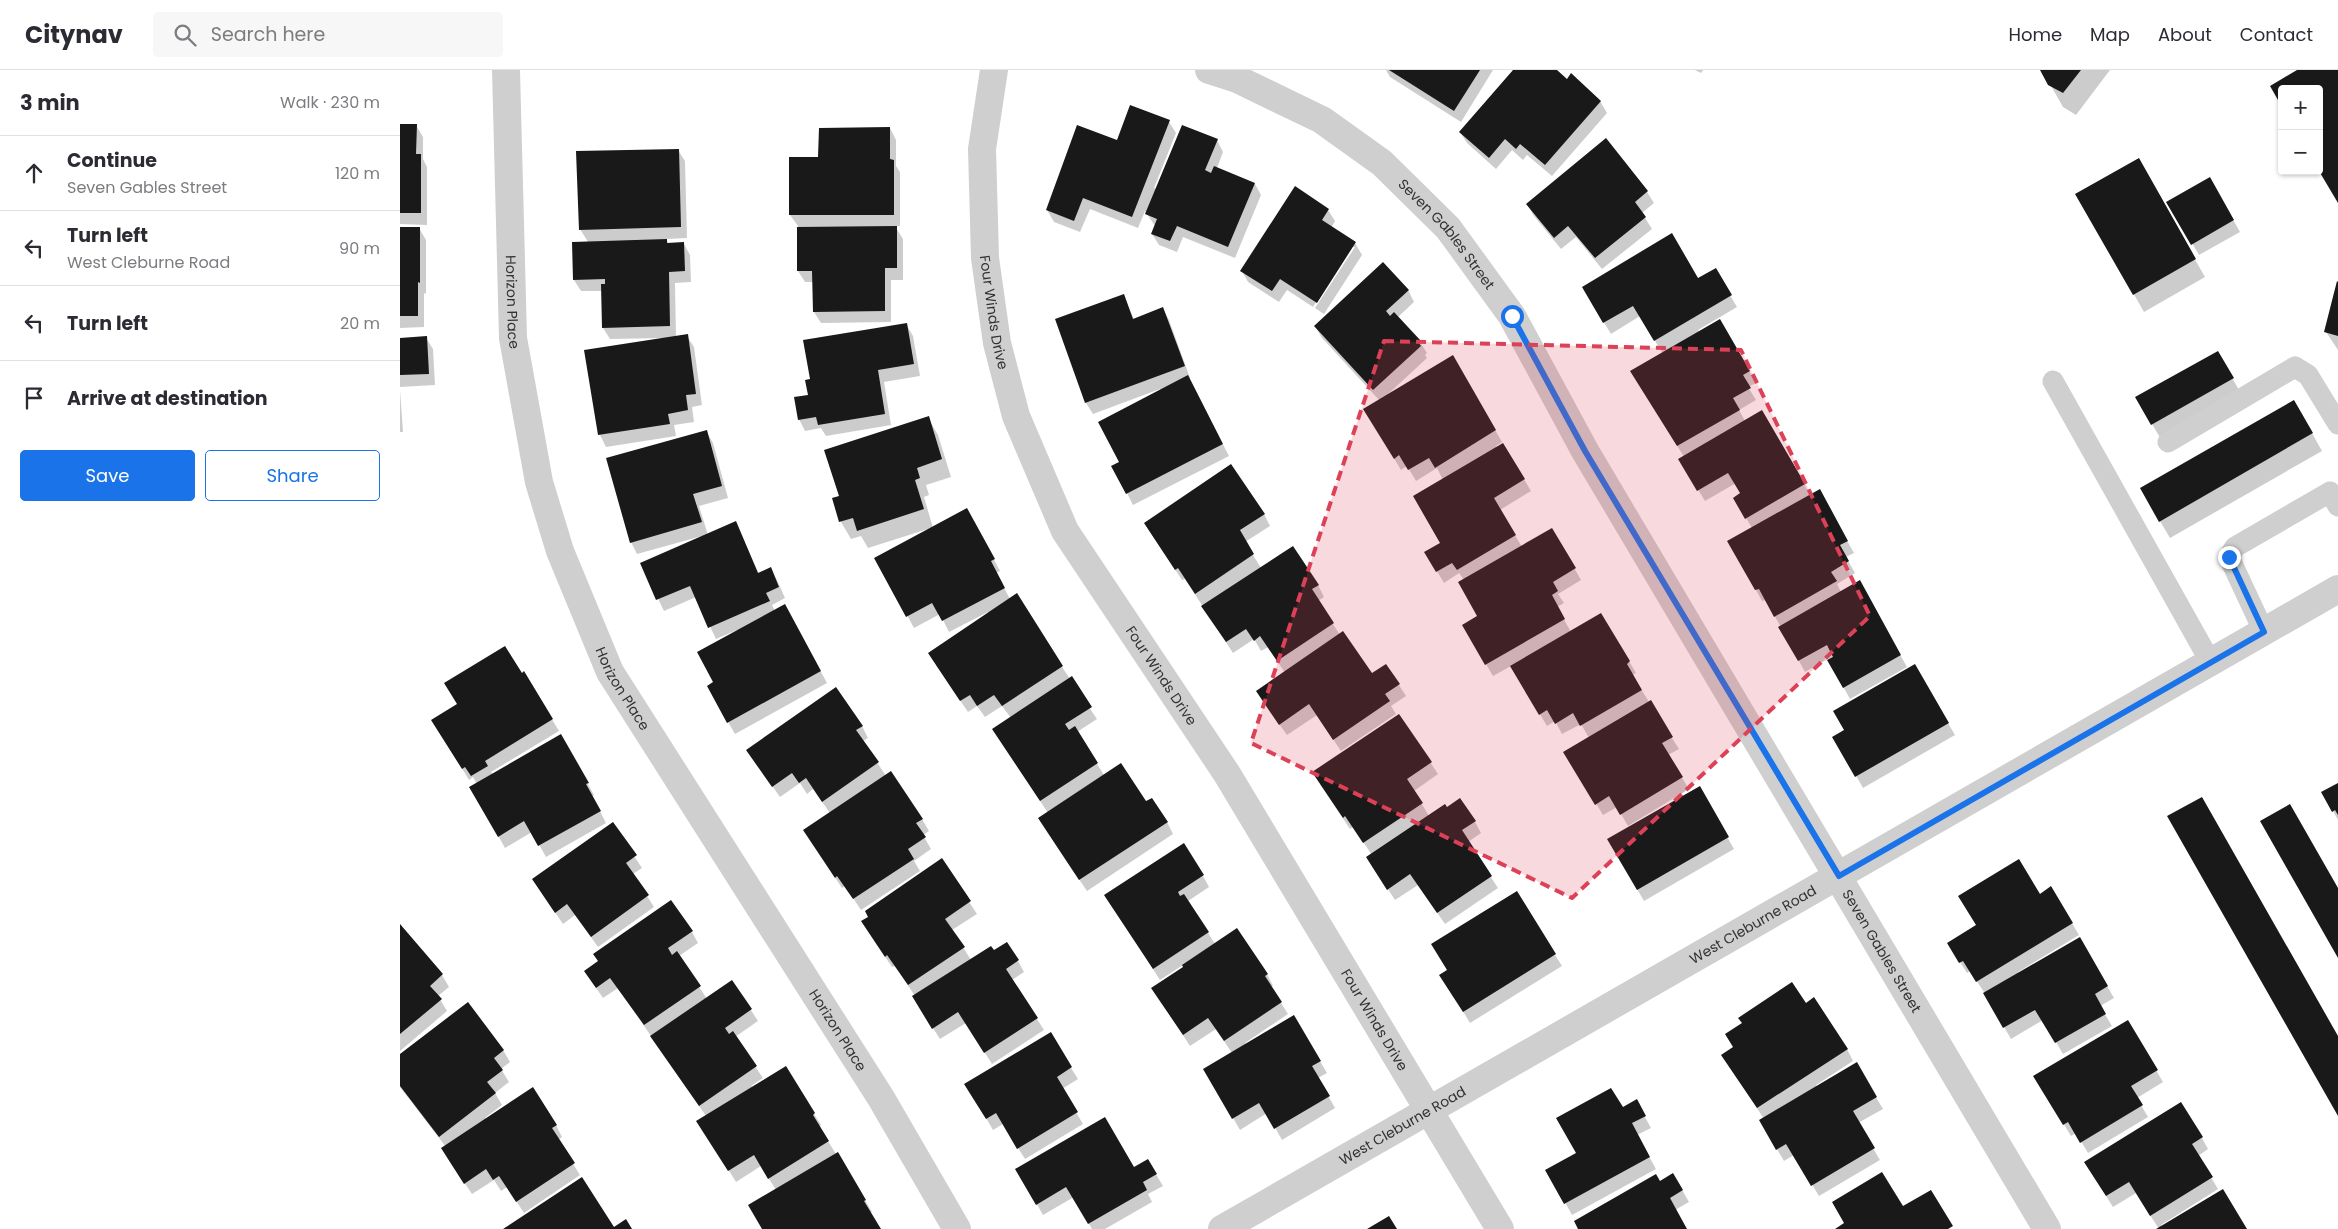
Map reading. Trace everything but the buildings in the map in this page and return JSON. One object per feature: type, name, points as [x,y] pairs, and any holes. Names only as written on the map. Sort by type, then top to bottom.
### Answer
[{"type":"street","name":"Horizon Place","points":[[506,70],[513,338],[539,482],[560,551],[610,672],[880,1098],[957,1229]]},
{"type":"street","name":"Four Winds Drive","points":[[994,70],[982,149],[985,258],[996,343],[1016,416],[1065,531],[1227,774],[1500,1229]]},
{"type":"street","name":"Seven Gables Street","points":[[1209,70],[1237,79],[1322,120],[1382,163],[1448,228],[1512,316],[1585,451],[2047,1229]]},
{"type":"street","name":"West Cleburne Road","points":[[1222,1229],[2338,590]]},
{"type":"lane","points":[[2168,442],[2295,367],[2308,375],[2338,424]]},
{"type":"lane","points":[[2053,381],[2211,663]]},
{"type":"lane","points":[[2264,632],[2229,557],[2235,548],[2335,495]]},
{"type":"highlighted area","points":[[1384,341],[1741,350],[1870,616],[1572,898],[1251,743]]},
{"type":"route","points":[[1512,316],[1585,451],[1839,876],[2264,632],[2229,557]]}]
